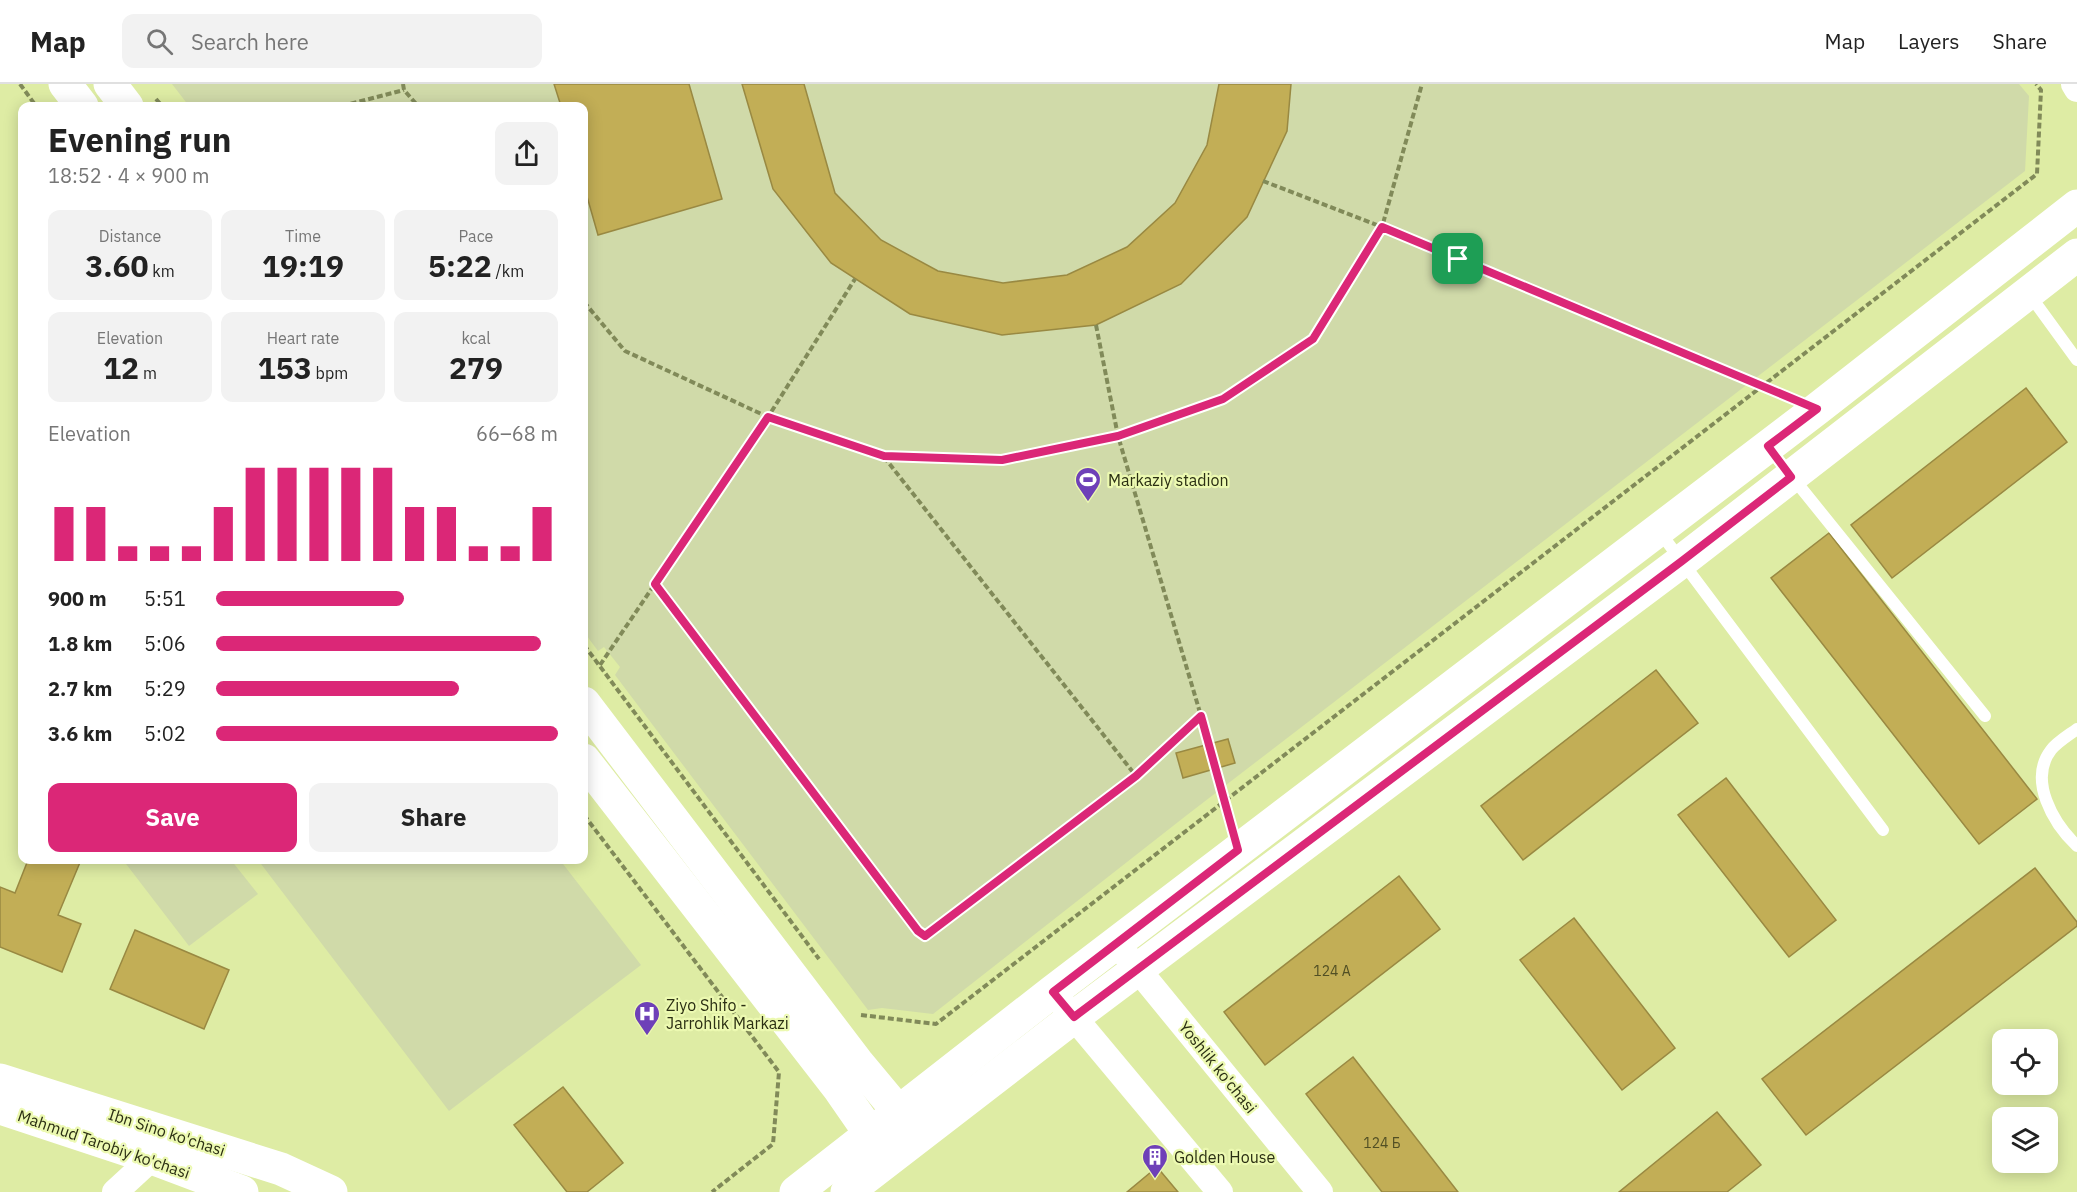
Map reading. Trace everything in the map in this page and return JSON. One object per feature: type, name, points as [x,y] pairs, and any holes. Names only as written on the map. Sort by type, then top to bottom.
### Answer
[{"type":"street","points":[[65,84],[79,102]]},
{"type":"street","points":[[110,84],[124,102]]},
{"type":"street","points":[[2074,84],[2077,88]]},
{"type":"street","points":[[796,1192],[1116,943],[1817,409],[2077,206]]},
{"type":"street","points":[[847,1192],[1074,1017],[1682,561],[2077,255]]},
{"type":"street","points":[[588,708],[857,1062],[918,1137]]},
{"type":"street","points":[[588,765],[840,1090],[889,1160]]},
{"type":"street","name":"Yoshlik ko'chasi","points":[[1116,943],[1320,1192]]},
{"type":"street","points":[[1053,992],[1220,1192]]},
{"type":"street","name":"Ibn Sino ko'chasi","points":[[0,1080],[158,1144],[281,1169],[331,1192]]},
{"type":"street","name":"Mahmud Tarobiy ko'chasi","points":[[0,1108],[158,1144],[242,1192]]},
{"type":"street","points":[[115,1192],[158,1144]]},
{"type":"lane","points":[[2029,293],[2077,360]]},
{"type":"lane","points":[[1768,446],[1984,716]]},
{"type":"lane","points":[[1658,530],[1883,830]]},
{"type":"lane","points":[[2077,729],[2051,750],[2041,774],[2048,807],[2077,846]]},
{"type":"path","points":[[20,84],[33,102]]},
{"type":"path","points":[[403,84],[404,90],[414,102]]},
{"type":"path","points":[[588,307],[625,351],[768,417],[884,456],[1002,460],[1118,436],[1223,399],[1313,339],[1382,227],[1422,84]]},
{"type":"path","points":[[855,1007],[862,1017],[936,1024],[2037,174],[2041,90],[2036,84]]},
{"type":"path","points":[[358,102],[404,90]]},
{"type":"path","points":[[1263,181],[1382,227],[1817,409]]},
{"type":"path","points":[[600,665],[768,417],[855,279]]},
{"type":"path","points":[[1096,325],[1118,436],[1238,850]]},
{"type":"path","points":[[884,456],[1136,776]]},
{"type":"path","points":[[655,584],[918,931],[925,936],[1136,776],[1201,716]]},
{"type":"path","points":[[588,650],[820,960]]},
{"type":"path","points":[[588,820],[779,1072],[773,1144],[712,1192]]},
{"type":"green space","name":"Markaziy stadion","points":[[172,84],[2019,84],[2029,96],[2025,171],[1187,815],[933,1014],[882,1008],[868,1010],[615,675],[620,667],[604,647],[598,651],[588,637],[588,102],[186,102]]},
{"type":"green space","points":[[126,864],[234,864],[258,894],[189,946]]},
{"type":"green space","points":[[261,864],[563,864],[641,965],[449,1111]]},
{"type":"building","points":[[554,84],[689,84],[722,199],[598,235],[588,200],[588,102],[560,102]]},
{"type":"building","points":[[742,84],[804,84],[835,193],[881,240],[938,271],[1003,283],[1067,275],[1127,247],[1175,203],[1207,145],[1219,84],[1291,84],[1287,131],[1247,217],[1181,284],[1096,325],[1002,335],[910,314],[831,263],[773,189]]},
{"type":"building","points":[[2026,388],[2067,442],[1892,578],[1851,525]]},
{"type":"building","points":[[1829,533],[2037,799],[1979,844],[1771,578]]},
{"type":"building","points":[[1656,670],[1698,723],[1523,860],[1481,806]]},
{"type":"building","points":[[1228,739],[1235,763],[1183,778],[1176,753]]},
{"type":"building","points":[[1726,778],[1836,920],[1789,957],[1678,815]]},
{"type":"building","points":[[26,864],[79,864],[58,915],[81,924],[62,972],[0,947],[0,887],[15,893]]},
{"type":"building","points":[[2035,868],[2077,922],[2077,926],[1806,1135],[1762,1079]]},
{"type":"building","points":[[1399,876],[1440,929],[1265,1065],[1224,1012]]},
{"type":"building","points":[[1574,918],[1675,1048],[1622,1090],[1520,960]]},
{"type":"building","points":[[135,930],[229,970],[204,1029],[110,989]]},
{"type":"building","points":[[1353,1057],[1458,1192],[1382,1192],[1306,1094]]},
{"type":"building","points":[[563,1087],[623,1163],[587,1192],[567,1192],[514,1125]]},
{"type":"building","points":[[1717,1112],[1761,1165],[1727,1192],[1619,1192]]},
{"type":"building","name":"Golden House","points":[[1157,1167],[1178,1192],[1127,1192]]},
{"type":"place","name":"Markaziy stadion","points":[[1088,503]]},
{"type":"place","name":"Ziyo Shifo - Jarrohlik Markazi","points":[[647,1037]]},
{"type":"place","name":"Golden House","points":[[1155,1180]]},
{"type":"route","points":[[1382,227],[1458,259],[1817,409],[1768,446],[1791,477],[1074,1017],[1053,992],[1238,850],[1201,716],[1136,776],[925,936],[918,931],[655,584],[768,417],[884,456],[1002,460],[1118,436],[1223,399],[1313,339],[1382,227]]}]
